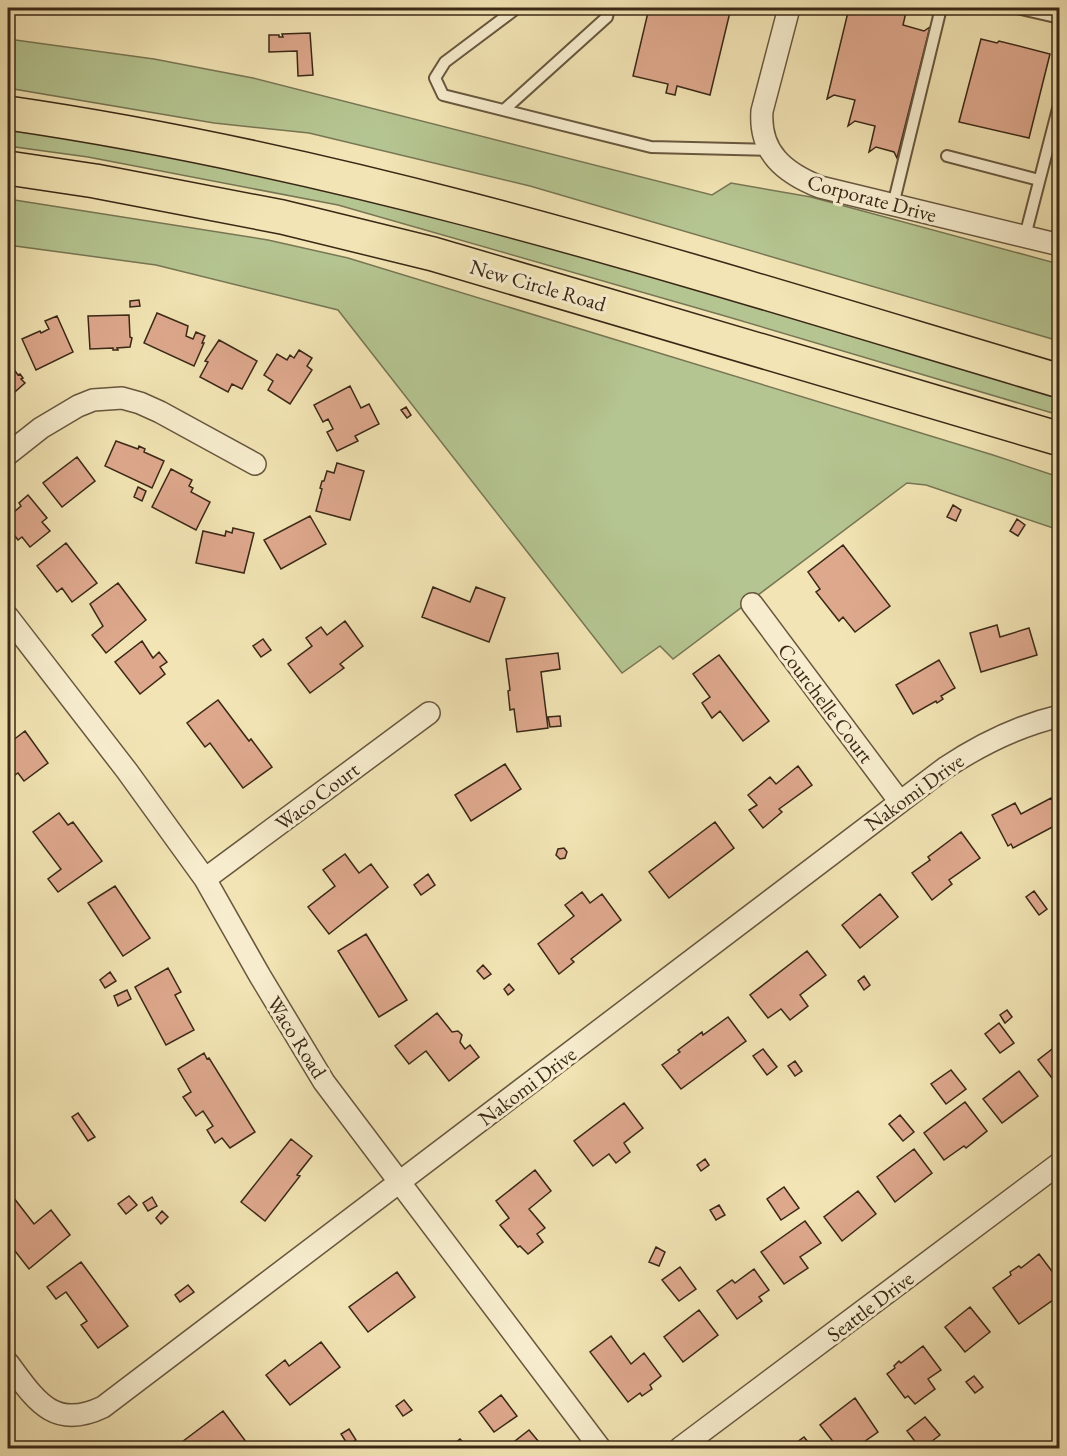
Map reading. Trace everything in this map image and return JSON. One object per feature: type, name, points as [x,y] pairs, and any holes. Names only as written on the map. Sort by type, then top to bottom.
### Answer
[{"type":"highway","points":[[8,114],[176,141],[375,185],[580,239],[1059,381]]},
{"type":"highway","name":"New Circle Road","points":[[8,168],[95,181],[282,217],[433,254],[1059,439]]},
{"type":"street","name":"Corporate Drive","points":[[789,8],[762,111],[761,125],[770,150],[782,166],[797,178],[820,187],[1059,245]]},
{"type":"street","points":[[8,454],[41,428],[78,406],[93,400],[122,398],[141,403],[160,412],[255,464]]},
{"type":"street","name":"Courchelle Court","points":[[752,604],[900,802]]},
{"type":"street","name":"Waco Road","points":[[8,617],[127,771],[205,879],[318,1073],[600,1449]]},
{"type":"street","name":"Waco Court","points":[[205,879],[429,713]]},
{"type":"street","name":"Nakomi Drive","points":[[8,1363],[34,1398],[54,1413],[75,1417],[87,1415],[103,1407],[945,768],[999,735],[1059,716]]},
{"type":"street","name":"Seattle Drive","points":[[680,1449],[1059,1163]]},
{"type":"lane","points":[[517,8],[446,62],[435,78],[443,95],[651,147],[770,150]]},
{"type":"lane","points":[[504,110],[607,17],[609,8]]},
{"type":"lane","points":[[893,204],[941,8]]},
{"type":"lane","points":[[1017,8],[1059,18]]},
{"type":"lane","points":[[1025,236],[1059,101]]},
{"type":"lane","points":[[947,156],[1040,180]]},
{"type":"green space","points":[[8,39],[154,59],[253,78],[712,195],[731,183],[811,197],[1059,264],[1059,341],[530,186],[309,133],[214,123],[8,88]]},
{"type":"green space","points":[[8,125],[351,191],[1059,393],[1059,415],[338,205],[88,157],[8,146]]},
{"type":"green space","points":[[8,199],[268,240],[348,258],[993,455],[1059,477],[1059,530],[926,485],[907,483],[673,659],[660,646],[622,673],[338,310],[156,265],[8,245]]},
{"type":"building","points":[[649,8],[731,8],[710,95],[677,86],[675,95],[666,93],[668,84],[633,76]]},
{"type":"building","points":[[849,8],[907,8],[903,25],[924,31],[930,27],[897,158],[894,152],[876,147],[869,152],[875,126],[855,121],[848,126],[855,100],[834,95],[827,99]]},
{"type":"building","points":[[310,33],[313,75],[298,76],[297,51],[269,52],[269,35],[283,37],[282,34]]},
{"type":"building","points":[[981,39],[997,43],[999,41],[1050,54],[1029,138],[959,122]]},
{"type":"building","points":[[139,300],[140,306],[130,307],[130,301]]},
{"type":"building","points":[[157,313],[188,326],[186,336],[193,339],[196,332],[205,336],[194,366],[144,343]]},
{"type":"building","points":[[129,315],[130,337],[132,338],[130,347],[117,348],[118,350],[113,350],[113,348],[90,349],[88,316]]},
{"type":"building","points":[[57,316],[73,352],[36,370],[22,339],[49,329],[45,321]]},
{"type":"building","points":[[219,340],[257,361],[242,389],[232,384],[228,392],[200,377],[208,362],[205,361]]},
{"type":"building","points":[[299,350],[312,358],[307,366],[312,370],[290,404],[268,390],[273,381],[264,375],[277,354],[287,360],[290,355],[294,358]]},
{"type":"building","points":[[8,361],[25,383],[8,398]]},
{"type":"building","points":[[350,386],[361,408],[369,404],[379,424],[355,436],[358,441],[337,451],[327,432],[333,429],[328,419],[323,422],[314,405]]},
{"type":"building","points":[[406,407],[411,415],[407,418],[401,410]]},
{"type":"building","points":[[116,441],[138,449],[139,446],[145,449],[144,452],[164,461],[152,488],[105,466]]},
{"type":"building","points":[[77,457],[95,481],[62,507],[43,483]]},
{"type":"building","points":[[337,463],[364,471],[350,520],[316,511],[322,481],[327,471],[334,473]]},
{"type":"building","points":[[171,469],[192,480],[189,486],[193,488],[191,492],[210,502],[196,530],[152,507]]},
{"type":"building","points":[[138,487],[146,491],[142,501],[134,497]]},
{"type":"building","points":[[28,495],[47,518],[42,522],[50,531],[30,547],[22,537],[18,540],[8,527],[8,517],[21,506],[19,503]]},
{"type":"building","points":[[953,505],[961,510],[956,521],[947,517]]},
{"type":"building","points":[[310,516],[326,544],[281,569],[264,540]]},
{"type":"building","points":[[1017,519],[1025,525],[1018,536],[1010,531]]},
{"type":"building","points":[[233,528],[254,533],[244,573],[196,563],[203,531],[225,536],[226,531],[232,533]]},
{"type":"building","points":[[66,543],[97,583],[72,602],[62,588],[57,592],[37,566]]},
{"type":"building","points":[[843,545],[890,606],[855,632],[843,617],[839,621],[816,592],[820,589],[808,572]]},
{"type":"building","points":[[118,583],[146,620],[106,653],[92,635],[103,626],[90,604]]},
{"type":"building","points":[[433,587],[470,602],[476,587],[505,598],[489,642],[422,617]]},
{"type":"building","points":[[345,621],[363,646],[340,664],[344,668],[310,693],[288,664],[312,646],[306,638],[321,627],[327,635]]},
{"type":"building","points":[[997,625],[1000,637],[1029,628],[1037,655],[981,672],[970,633]]},
{"type":"building","points":[[263,639],[271,650],[261,657],[253,646]]},
{"type":"building","points":[[142,641],[153,658],[159,652],[167,662],[160,667],[165,674],[140,694],[115,662]]},
{"type":"building","points":[[558,653],[560,669],[541,672],[548,728],[517,732],[514,709],[510,710],[506,659]]},
{"type":"building","points":[[719,655],[769,721],[743,741],[720,711],[712,718],[702,703],[710,697],[693,674]]},
{"type":"building","points":[[939,660],[955,688],[941,696],[943,699],[937,703],[936,701],[913,714],[896,685]]},
{"type":"building","points":[[218,700],[272,767],[243,788],[210,743],[205,747],[187,723]]},
{"type":"building","points":[[560,716],[561,726],[550,727],[548,717]]},
{"type":"building","points":[[25,731],[48,763],[24,781],[18,773],[15,775],[8,764],[8,744]]},
{"type":"building","points":[[505,764],[521,789],[471,821],[455,795]]},
{"type":"building","points":[[798,766],[812,785],[779,809],[782,812],[763,828],[749,810],[757,805],[748,795],[770,777],[776,784]]},
{"type":"building","points":[[1051,798],[1060,813],[1060,823],[1013,848],[1011,844],[1008,846],[992,815],[1015,803],[1021,814]]},
{"type":"building","points":[[59,813],[68,825],[73,822],[102,861],[58,892],[48,879],[61,869],[33,832]]},
{"type":"building","points":[[715,822],[734,848],[669,898],[649,872]]},
{"type":"building","points":[[961,832],[980,858],[949,880],[952,884],[932,900],[912,873],[930,860],[928,857]]},
{"type":"building","points":[[564,848],[567,852],[565,858],[560,859],[556,855],[558,849]]},
{"type":"building","points":[[345,854],[359,873],[371,864],[388,887],[329,934],[308,907],[335,886],[323,870]]},
{"type":"building","points":[[428,874],[435,885],[421,895],[414,885]]},
{"type":"building","points":[[115,886],[150,938],[123,956],[88,903]]},
{"type":"building","points":[[1034,891],[1047,909],[1039,915],[1026,897]]},
{"type":"building","points":[[582,892],[590,903],[602,894],[621,920],[571,959],[574,962],[559,974],[538,944],[574,916],[565,905]]},
{"type":"building","points":[[880,894],[898,917],[860,948],[842,925]]},
{"type":"building","points":[[366,934],[407,1000],[379,1017],[338,951]]},
{"type":"building","points":[[807,951],[826,975],[800,995],[808,1006],[790,1020],[781,1009],[768,1018],[750,995]]},
{"type":"building","points":[[483,965],[491,974],[484,979],[477,971]]},
{"type":"building","points":[[168,968],[181,992],[175,995],[194,1030],[166,1045],[135,987]]},
{"type":"building","points":[[110,972],[116,981],[105,988],[100,980]]},
{"type":"building","points":[[864,976],[870,985],[864,990],[858,981]]},
{"type":"building","points":[[509,984],[514,990],[508,995],[504,989]]},
{"type":"building","points":[[127,990],[131,999],[118,1006],[114,996]]},
{"type":"building","points":[[1007,1010],[1012,1017],[1005,1023],[1000,1015]]},
{"type":"building","points":[[437,1013],[452,1032],[458,1031],[462,1035],[460,1042],[465,1049],[470,1045],[479,1057],[449,1081],[426,1051],[409,1064],[395,1046]]},
{"type":"building","points":[[728,1017],[746,1041],[681,1089],[662,1065],[702,1032],[703,1035]]},
{"type":"building","points":[[999,1023],[1014,1043],[1000,1053],[985,1034]]},
{"type":"building","points":[[1060,1043],[1060,1079],[1055,1082],[1038,1060]]},
{"type":"building","points":[[763,1049],[777,1067],[767,1075],[753,1056]]},
{"type":"building","points":[[204,1053],[255,1132],[230,1148],[222,1138],[215,1143],[207,1130],[213,1126],[203,1111],[196,1116],[183,1097],[191,1092],[178,1069]]},
{"type":"building","points":[[795,1061],[802,1071],[795,1076],[788,1066]]},
{"type":"building","points":[[951,1070],[966,1089],[946,1104],[931,1084]]},
{"type":"building","points":[[1019,1071],[1038,1096],[1002,1123],[983,1099]]},
{"type":"building","points":[[965,1102],[987,1131],[966,1148],[964,1146],[944,1160],[924,1133]]},
{"type":"building","points":[[624,1103],[643,1128],[624,1143],[630,1152],[616,1163],[609,1154],[593,1166],[574,1141]]},
{"type":"building","points":[[78,1113],[95,1137],[88,1141],[72,1117]]},
{"type":"building","points":[[900,1115],[914,1132],[903,1141],[889,1124]]},
{"type":"building","points":[[291,1139],[312,1156],[297,1175],[300,1176],[265,1221],[241,1202]]},
{"type":"building","points":[[914,1149],[932,1173],[895,1202],[877,1177]]},
{"type":"building","points":[[705,1159],[709,1165],[701,1171],[697,1165]]},
{"type":"building","points":[[535,1170],[551,1191],[529,1209],[545,1228],[537,1234],[543,1242],[528,1254],[520,1246],[518,1247],[500,1225],[509,1218],[496,1201]]},
{"type":"building","points":[[784,1187],[799,1208],[781,1220],[767,1199]]},
{"type":"building","points":[[858,1191],[876,1214],[842,1241],[824,1217]]},
{"type":"building","points":[[10,1193],[34,1224],[51,1210],[70,1235],[29,1269],[8,1242],[8,1195]]},
{"type":"building","points":[[129,1196],[137,1205],[126,1214],[118,1204]]},
{"type":"building","points":[[152,1197],[157,1206],[148,1211],[143,1203]]},
{"type":"building","points":[[719,1205],[725,1215],[716,1220],[710,1210]]},
{"type":"building","points":[[162,1211],[168,1217],[161,1224],[156,1218]]},
{"type":"building","points":[[805,1221],[821,1243],[800,1257],[808,1268],[784,1284],[761,1252]]},
{"type":"building","points":[[656,1247],[665,1252],[659,1266],[649,1262]]},
{"type":"building","points":[[1039,1254],[1057,1278],[1053,1282],[1060,1291],[1060,1295],[1019,1324],[993,1288],[1011,1275],[1010,1272],[1019,1266],[1021,1268]]},
{"type":"building","points":[[81,1262],[128,1326],[98,1348],[81,1325],[87,1321],[66,1292],[56,1299],[47,1287]]},
{"type":"building","points":[[680,1267],[696,1289],[679,1301],[662,1280]]},
{"type":"building","points":[[754,1269],[769,1290],[759,1297],[762,1301],[737,1319],[717,1291],[732,1280],[735,1283]]},
{"type":"building","points":[[397,1272],[415,1297],[368,1332],[349,1307]]},
{"type":"building","points":[[188,1285],[194,1292],[180,1302],[175,1295]]},
{"type":"building","points":[[970,1307],[990,1332],[965,1352],[945,1327]]},
{"type":"building","points":[[699,1310],[718,1335],[683,1362],[664,1337]]},
{"type":"building","points":[[611,1336],[631,1364],[644,1353],[661,1376],[650,1385],[652,1389],[642,1396],[640,1393],[628,1402],[590,1352]]},
{"type":"building","points":[[321,1342],[340,1367],[290,1405],[266,1375],[285,1360],[289,1366]]},
{"type":"building","points":[[923,1346],[941,1370],[928,1379],[935,1389],[915,1404],[908,1396],[905,1398],[887,1374],[895,1368],[894,1366],[899,1361],[901,1363]]},
{"type":"building","points":[[974,1376],[983,1387],[975,1393],[966,1382]]},
{"type":"building","points":[[501,1395],[517,1416],[494,1432],[479,1412]]},
{"type":"building","points":[[855,1398],[878,1432],[858,1446],[838,1448],[820,1425]]},
{"type":"building","points":[[404,1400],[412,1410],[403,1416],[396,1406]]},
{"type":"building","points":[[223,1411],[247,1443],[240,1448],[174,1448]]},
{"type":"building","points":[[925,1417],[940,1435],[920,1448],[907,1431]]},
{"type":"building","points":[[349,1429],[356,1440],[348,1445],[341,1434]]},
{"type":"building","points":[[529,1430],[544,1448],[506,1448]]},
{"type":"building","points":[[804,1437],[813,1448],[789,1448]]},
{"type":"building","points":[[460,1439],[468,1448],[449,1448]]}]
